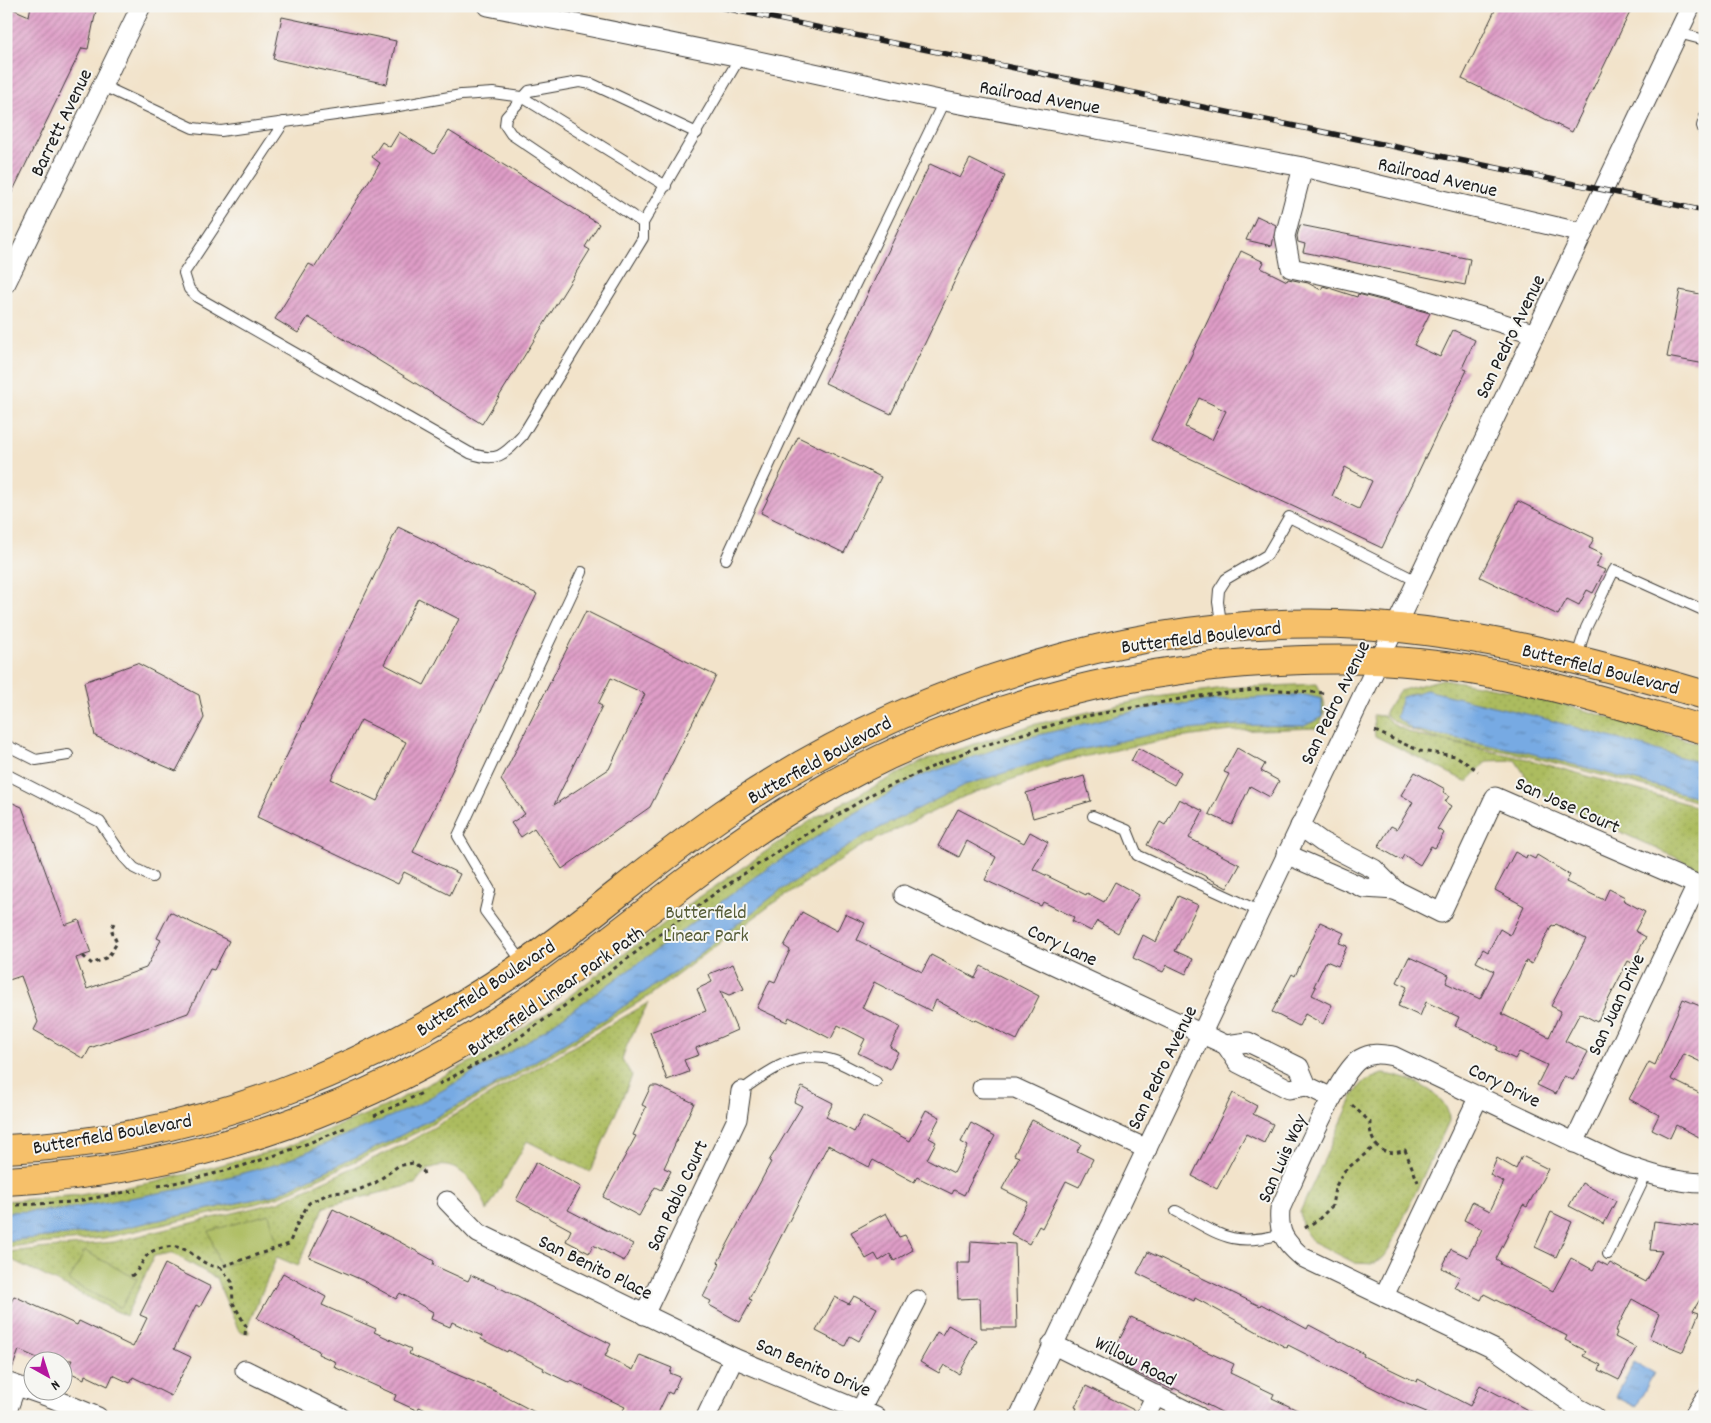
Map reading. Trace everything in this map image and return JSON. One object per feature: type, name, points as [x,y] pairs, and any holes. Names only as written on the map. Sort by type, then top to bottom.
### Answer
[{"type":"main road","name":"Butterfield Boulevard","points":[[6,1149],[87,1141],[142,1131],[258,1101],[364,1058],[467,1003],[524,964],[731,809],[789,771],[848,739],[912,710],[981,683],[1046,663],[1153,639],[1222,629],[1321,624],[1394,628],[1466,638],[1576,659],[1705,695]]},
{"type":"main road","name":"Butterfield Boulevard","points":[[11,1193],[94,1172],[205,1150],[267,1132],[376,1089],[485,1030],[536,995],[751,834],[808,798],[856,771],[926,738],[1044,697],[1145,675],[1251,663],[1379,661],[1416,663],[1516,678],[1705,730]]},
{"type":"street","name":"Barrett Avenue","points":[[6,283],[141,6]]},
{"type":"street","name":"Railroad Avenue","points":[[488,6],[944,101],[1304,167],[1583,233]]},
{"type":"street","name":"San Pedro Avenue","points":[[1019,1417],[1052,1344],[1202,1034],[1691,6]]},
{"type":"street","points":[[1304,167],[1285,236],[1291,268],[1436,304],[1535,334]]},
{"type":"street","name":"San Jose Court","points":[[1300,826],[1322,842],[1374,869],[1395,890],[1441,913],[1495,797],[1701,887]]},
{"type":"street","name":"San Jose Court","points":[[1286,854],[1364,888],[1395,890]]},
{"type":"street","name":"San Juan Drive","points":[[1574,1143],[1701,887]]},
{"type":"street","name":"Cory Lane","points":[[904,895],[1202,1034]]},
{"type":"street","points":[[1202,1034],[1226,1045],[1248,1042],[1299,1068],[1307,1086],[1332,1098]]},
{"type":"street","name":"Cory Drive","points":[[1332,1098],[1350,1068],[1360,1059],[1375,1053],[1394,1056],[1574,1143],[1647,1173],[1692,1183],[1705,1182]]},
{"type":"street","points":[[982,1088],[1015,1088],[1147,1149]]},
{"type":"street","name":"San Pablo Court","points":[[644,1315],[738,1118],[741,1091]]},
{"type":"street","points":[[1384,1296],[1480,1096]]},
{"type":"street","name":"San Luis Way","points":[[1332,1098],[1280,1208],[1279,1226],[1290,1246],[1302,1256],[1496,1350],[1578,1408],[1595,1417]]},
{"type":"street","name":"San Benito Place","points":[[447,1201],[478,1233],[734,1358]]},
{"type":"street","points":[[868,1413],[917,1300]]},
{"type":"street","name":"Willow Road","points":[[1052,1344],[1199,1417]]},
{"type":"street","points":[[706,1417],[734,1358]]},
{"type":"street","name":"San Benito Drive","points":[[734,1358],[868,1413]]},
{"type":"street","points":[[245,1370],[340,1417]]},
{"type":"street","points":[[6,1414],[11,1384],[98,1417]]},
{"type":"street","points":[[1145,1417],[1156,1395]]},
{"type":"street","points":[[1693,1417],[1705,1398]]},
{"type":"lane","points":[[1678,34],[1705,40]]},
{"type":"lane","points":[[284,122],[184,273],[189,289],[198,297],[223,312],[470,453],[484,458],[496,458],[507,452],[522,436],[643,238],[643,223],[740,57]]},
{"type":"lane","points":[[643,223],[511,134],[505,126],[506,118],[522,97],[538,88],[579,82],[592,84],[697,133]]},
{"type":"lane","points":[[103,86],[193,128],[222,131],[460,95],[493,94],[522,97],[666,186]]},
{"type":"lane","points":[[726,559],[801,396],[944,101]]},
{"type":"lane","points":[[1705,116],[1702,126],[1705,134]]},
{"type":"lane","points":[[1222,629],[1218,602],[1219,590],[1226,579],[1267,555],[1289,517],[1417,581]]},
{"type":"lane","points":[[1576,659],[1586,628],[1614,570],[1705,611]]},
{"type":"lane","points":[[524,964],[486,911],[490,890],[458,836],[582,572]]},
{"type":"lane","points":[[6,745],[36,760],[68,756]]},
{"type":"lane","points":[[6,774],[100,822],[123,856],[134,868],[152,878]]},
{"type":"lane","points":[[1094,816],[1127,830],[1138,855],[1259,911]]},
{"type":"lane","points":[[741,1091],[769,1070],[803,1056],[834,1060],[876,1082]]},
{"type":"lane","points":[[1608,1254],[1647,1173]]},
{"type":"lane","points":[[1176,1211],[1222,1236],[1236,1240],[1257,1241],[1282,1234]]},
{"type":"path","name":"Butterfield Linear Park Path","points":[[436,1085],[497,1053],[598,982],[714,894],[778,851],[874,793],[972,749],[1076,718],[1192,697],[1264,689],[1325,693]]},
{"type":"path","points":[[1374,731],[1420,751],[1456,756],[1478,771]]},
{"type":"path","points":[[83,956],[92,964],[108,957],[117,944],[111,929],[114,923]]},
{"type":"path","points":[[367,1119],[428,1090]]},
{"type":"path","points":[[1352,1105],[1370,1122],[1371,1139],[1375,1146],[1390,1153],[1405,1150],[1408,1163],[1418,1182]]},
{"type":"path","points":[[150,1188],[217,1174],[298,1149],[350,1126]]},
{"type":"path","points":[[1305,1228],[1319,1219],[1332,1206],[1335,1188],[1343,1172],[1375,1146]]},
{"type":"path","points":[[131,1276],[152,1251],[167,1247],[184,1247],[213,1267],[220,1267],[289,1244],[298,1222],[309,1203],[330,1193],[356,1191],[375,1183],[398,1166],[413,1163],[423,1171],[424,1175]]},
{"type":"path","points":[[11,1193],[72,1202],[140,1189]]},
{"type":"path","points":[[220,1267],[232,1282],[233,1303],[246,1326],[245,1335]]},
{"type":"green space","points":[[1443,679],[1528,694],[1705,745],[1705,804],[1532,757],[1436,739],[1400,725],[1384,714],[1399,691]]},
{"type":"green space","name":"Butterfield Linear Park","points":[[1317,684],[1325,706],[1318,728],[1231,731],[1163,740],[1064,761],[965,796],[860,847],[771,905],[649,996],[529,1069],[418,1132],[283,1195],[255,1204],[104,1238],[6,1247],[6,1201],[80,1195],[156,1182],[284,1148],[384,1107],[480,1057],[551,1010],[691,903],[816,817],[923,761],[1032,725],[1149,698],[1224,688]]},
{"type":"green space","points":[[1373,715],[1384,716],[1396,726],[1419,736],[1527,759],[1705,809],[1705,871],[1547,798],[1533,787],[1515,760],[1487,761],[1467,782],[1375,736]]},
{"type":"green space","points":[[648,1003],[622,1059],[632,1076],[590,1172],[527,1141],[487,1211],[483,1198],[476,1187],[467,1177],[447,1166],[436,1167],[425,1172],[415,1184],[324,1207],[298,1266],[277,1257],[248,1325],[249,1333],[239,1331],[216,1278],[172,1253],[154,1256],[126,1316],[6,1257],[6,1252],[114,1242],[278,1202],[405,1144]]},
{"type":"green space","points":[[1382,1074],[1414,1082],[1435,1094],[1448,1111],[1449,1121],[1388,1251],[1384,1257],[1373,1264],[1355,1263],[1312,1241],[1302,1227],[1300,1212],[1355,1092],[1365,1081]]},
{"type":"green space","points":[[269,1214],[278,1247],[220,1267],[209,1231]]},
{"type":"green space","points":[[85,1251],[137,1279],[121,1308],[69,1281]]},
{"type":"water","points":[[1426,690],[1535,716],[1705,764],[1705,799],[1526,752],[1413,730],[1396,717],[1402,697]]},
{"type":"water","points":[[1305,695],[1322,699],[1322,717],[1304,726],[1238,725],[1158,733],[1075,751],[965,785],[864,836],[778,892],[692,960],[608,1017],[487,1090],[392,1140],[274,1195],[109,1231],[6,1241],[6,1212],[61,1210],[182,1189],[278,1164],[413,1107],[526,1043],[643,960],[756,876],[835,825],[916,778],[1027,738],[1148,708],[1207,701]]},
{"type":"water","points":[[1634,1362],[1654,1373],[1636,1407],[1616,1397]]},
{"type":"building","points":[[6,6],[29,16],[31,6],[97,6],[88,49],[82,48],[6,205]]},
{"type":"building","points":[[1497,6],[1633,6],[1572,132],[1462,79]]},
{"type":"building","points":[[282,17],[396,41],[387,84],[273,59]]},
{"type":"building","points":[[449,131],[599,224],[585,247],[590,250],[482,424],[308,317],[298,333],[275,319],[309,264],[315,267],[380,163],[372,157],[382,142],[390,147],[399,132],[434,154]]},
{"type":"building","points":[[970,159],[1005,176],[891,414],[825,383],[930,164],[960,178]]},
{"type":"building","points":[[1257,216],[1276,225],[1272,246],[1246,240]]},
{"type":"building","points":[[1300,225],[1470,259],[1465,285],[1303,252],[1305,244],[1298,242],[1297,236]]},
{"type":"building","points":[[1241,251],[1264,262],[1261,268],[1287,281],[1288,279],[1308,283],[1321,290],[1323,286],[1357,297],[1358,294],[1430,313],[1414,345],[1440,357],[1453,330],[1475,340],[1462,368],[1467,370],[1382,548],[1151,440]],"holes":[[[1199,398],[1226,411],[1212,440],[1185,427]],[[1345,467],[1372,481],[1359,509],[1332,496]]]},
{"type":"building","points":[[1680,290],[1705,295],[1705,364],[1667,357]]},
{"type":"building","points":[[798,437],[881,477],[844,553],[761,513]]},
{"type":"building","points":[[1518,501],[1594,538],[1589,548],[1602,554],[1596,566],[1605,570],[1593,593],[1587,590],[1579,605],[1567,599],[1558,615],[1480,577]]},
{"type":"building","points":[[398,527],[537,594],[413,852],[460,874],[450,895],[404,872],[398,884],[257,817]],"holes":[[[418,598],[459,619],[424,685],[384,664]],[[361,720],[406,742],[377,801],[331,779]]]},
{"type":"building","points":[[586,611],[716,676],[650,807],[562,869],[534,828],[521,837],[511,823],[525,814],[501,780]],"holes":[[[611,678],[645,694],[609,769],[554,805],[602,706],[598,704]]]},
{"type":"building","points":[[137,663],[199,695],[204,718],[176,771],[95,736],[84,682]]},
{"type":"building","points":[[1138,748],[1181,772],[1174,785],[1131,761]]},
{"type":"building","points":[[1237,748],[1265,764],[1261,771],[1279,781],[1270,797],[1250,786],[1232,825],[1209,814],[1229,774],[1224,772]]},
{"type":"building","points":[[1415,772],[1445,789],[1443,792],[1449,796],[1445,802],[1451,806],[1437,829],[1444,833],[1435,848],[1431,846],[1420,865],[1404,855],[1401,860],[1378,847],[1391,826],[1397,829],[1413,802],[1401,795]]},
{"type":"building","points":[[1084,776],[1091,801],[1033,818],[1026,793]]},
{"type":"building","points":[[1179,799],[1203,811],[1189,838],[1240,865],[1227,888],[1147,845],[1160,822],[1165,825]]},
{"type":"building","points":[[6,800],[22,807],[65,925],[79,920],[91,953],[76,958],[87,989],[146,968],[161,940],[157,938],[170,912],[229,941],[214,970],[210,969],[188,1013],[90,1048],[84,1059],[34,1030],[38,1022],[21,976],[6,981]]},
{"type":"building","points":[[958,809],[1024,843],[1030,832],[1048,842],[1033,869],[1086,895],[1087,893],[1104,902],[1115,882],[1139,895],[1118,933],[1097,921],[1091,931],[1072,921],[1074,917],[1043,902],[1041,906],[985,880],[996,857],[967,841],[959,857],[938,846]]},
{"type":"building","points":[[1515,852],[1526,858],[1527,855],[1535,859],[1537,855],[1570,875],[1566,882],[1604,900],[1609,889],[1625,897],[1623,900],[1645,912],[1635,931],[1646,937],[1632,963],[1628,961],[1597,1022],[1580,1013],[1565,1041],[1588,1052],[1573,1080],[1564,1076],[1556,1094],[1537,1085],[1547,1065],[1519,1052],[1515,1059],[1496,1050],[1498,1047],[1455,1026],[1459,1017],[1426,1002],[1420,1016],[1398,1006],[1407,987],[1397,982],[1409,957],[1449,975],[1446,983],[1480,999],[1494,971],[1476,962],[1483,949],[1488,952],[1500,929],[1510,935],[1524,906],[1495,890]],"holes":[[[1556,924],[1586,939],[1551,1006],[1561,1011],[1549,1037],[1502,1014],[1526,961],[1532,964],[1552,925]]]},
{"type":"building","points":[[1178,896],[1198,905],[1175,951],[1193,959],[1186,974],[1167,965],[1163,972],[1133,958],[1143,935],[1156,942]]},
{"type":"building","points":[[802,912],[837,931],[845,914],[865,923],[857,940],[922,972],[931,955],[975,978],[981,966],[1039,996],[1017,1040],[975,1021],[936,1000],[931,1011],[874,982],[862,1008],[900,1027],[890,1047],[898,1052],[890,1069],[858,1053],[865,1039],[838,1025],[831,1039],[789,1017],[787,1022],[757,1008],[770,980],[775,982],[790,950],[784,946]]},
{"type":"building","points":[[1320,922],[1344,933],[1339,943],[1347,946],[1338,966],[1326,961],[1314,986],[1316,987],[1312,995],[1332,1005],[1323,1024],[1305,1014],[1299,1026],[1272,1012],[1292,974],[1295,976]]},
{"type":"building","points":[[733,964],[744,989],[729,995],[720,991],[737,1030],[696,1048],[699,1055],[684,1060],[689,1072],[667,1080],[650,1032],[706,1011],[697,989],[712,982],[709,974]]},
{"type":"building","points":[[1683,999],[1705,1008],[1705,1064],[1684,1054],[1671,1079],[1705,1096],[1705,1130],[1701,1138],[1676,1125],[1670,1138],[1652,1129],[1659,1115],[1629,1099],[1649,1062],[1655,1065]]},
{"type":"building","points":[[651,1086],[657,1086],[694,1103],[664,1168],[671,1171],[661,1190],[655,1187],[639,1216],[603,1197],[636,1136],[633,1135],[646,1107],[642,1105]]},
{"type":"building","points":[[802,1087],[833,1103],[826,1117],[854,1132],[863,1116],[910,1141],[926,1110],[940,1117],[929,1138],[936,1142],[927,1159],[954,1173],[968,1146],[961,1142],[971,1123],[995,1136],[964,1195],[954,1190],[952,1194],[917,1177],[914,1182],[873,1160],[869,1167],[828,1145],[749,1299],[752,1300],[740,1322],[709,1305],[711,1301],[703,1297],[720,1264],[718,1262],[771,1162],[769,1161],[802,1106],[794,1102]]},
{"type":"building","points":[[1233,1093],[1257,1106],[1253,1114],[1273,1124],[1264,1143],[1246,1134],[1217,1189],[1192,1176]]},
{"type":"building","points":[[1032,1120],[1081,1144],[1077,1151],[1093,1159],[1079,1187],[1066,1181],[1042,1228],[1039,1226],[1029,1244],[1011,1234],[1028,1202],[1002,1189],[1019,1157],[1014,1155]]},
{"type":"building","points":[[1522,1156],[1548,1169],[1527,1207],[1523,1205],[1496,1259],[1501,1262],[1500,1264],[1553,1291],[1571,1258],[1593,1270],[1598,1261],[1608,1266],[1610,1263],[1646,1282],[1662,1251],[1650,1250],[1654,1221],[1705,1227],[1705,1291],[1693,1311],[1699,1313],[1683,1352],[1649,1338],[1659,1314],[1632,1299],[1615,1332],[1617,1333],[1615,1337],[1636,1348],[1619,1380],[1599,1370],[1601,1365],[1583,1356],[1586,1351],[1565,1340],[1567,1336],[1484,1294],[1481,1300],[1454,1287],[1460,1277],[1442,1268],[1451,1249],[1468,1257],[1482,1229],[1464,1220],[1472,1202],[1490,1211],[1504,1182],[1490,1175],[1497,1158],[1516,1169]]},
{"type":"building","points":[[536,1162],[581,1187],[568,1210],[633,1244],[624,1261],[593,1245],[589,1253],[566,1241],[571,1230],[516,1200]]},
{"type":"building","points":[[1582,1183],[1616,1201],[1604,1224],[1569,1206]]},
{"type":"building","points":[[333,1209],[434,1261],[433,1265],[468,1281],[471,1275],[611,1344],[605,1356],[633,1370],[640,1355],[672,1368],[670,1373],[680,1377],[672,1394],[668,1392],[656,1417],[632,1417],[622,1412],[625,1407],[543,1370],[544,1368],[508,1350],[507,1352],[481,1339],[482,1336],[452,1322],[450,1327],[431,1319],[433,1312],[400,1293],[396,1299],[362,1280],[309,1257]]},
{"type":"building","points":[[1551,1212],[1572,1222],[1556,1257],[1535,1247]]},
{"type":"building","points":[[886,1213],[899,1237],[905,1235],[913,1250],[894,1261],[890,1254],[879,1261],[875,1254],[866,1259],[851,1232]]},
{"type":"building","points":[[971,1241],[1015,1244],[1017,1328],[981,1328],[980,1298],[958,1299],[957,1263],[970,1263]]},
{"type":"building","points":[[1148,1252],[1260,1306],[1261,1304],[1307,1329],[1309,1325],[1364,1354],[1363,1356],[1417,1382],[1418,1379],[1470,1406],[1480,1385],[1541,1417],[1439,1417],[1397,1400],[1288,1345],[1287,1348],[1195,1298],[1194,1301],[1137,1273]]},
{"type":"building","points":[[165,1264],[211,1287],[200,1307],[196,1305],[174,1349],[191,1357],[171,1396],[133,1377],[130,1383],[113,1375],[108,1386],[85,1375],[84,1379],[72,1373],[72,1350],[19,1350],[11,1372],[6,1371],[6,1313],[14,1296],[77,1325],[79,1321],[133,1347],[147,1318],[140,1315]]},
{"type":"building","points":[[283,1273],[326,1297],[322,1305],[376,1329],[374,1332],[411,1349],[409,1354],[491,1389],[544,1417],[441,1417],[419,1407],[418,1411],[394,1400],[396,1395],[334,1367],[336,1362],[318,1354],[319,1351],[257,1318]]},
{"type":"building","points":[[854,1296],[877,1308],[859,1341],[850,1336],[845,1346],[816,1331],[835,1297],[849,1304]]},
{"type":"building","points":[[1131,1317],[1234,1364],[1230,1373],[1274,1394],[1272,1398],[1312,1417],[1231,1417],[1174,1388],[1173,1390],[1109,1360]]},
{"type":"building","points":[[948,1325],[977,1341],[959,1374],[944,1365],[939,1373],[920,1362],[937,1332],[942,1335]]},
{"type":"building","points":[[1086,1386],[1136,1411],[1134,1417],[1073,1417],[1077,1408],[1075,1407]]},
{"type":"railway","points":[[715,6],[1705,211]]}]
